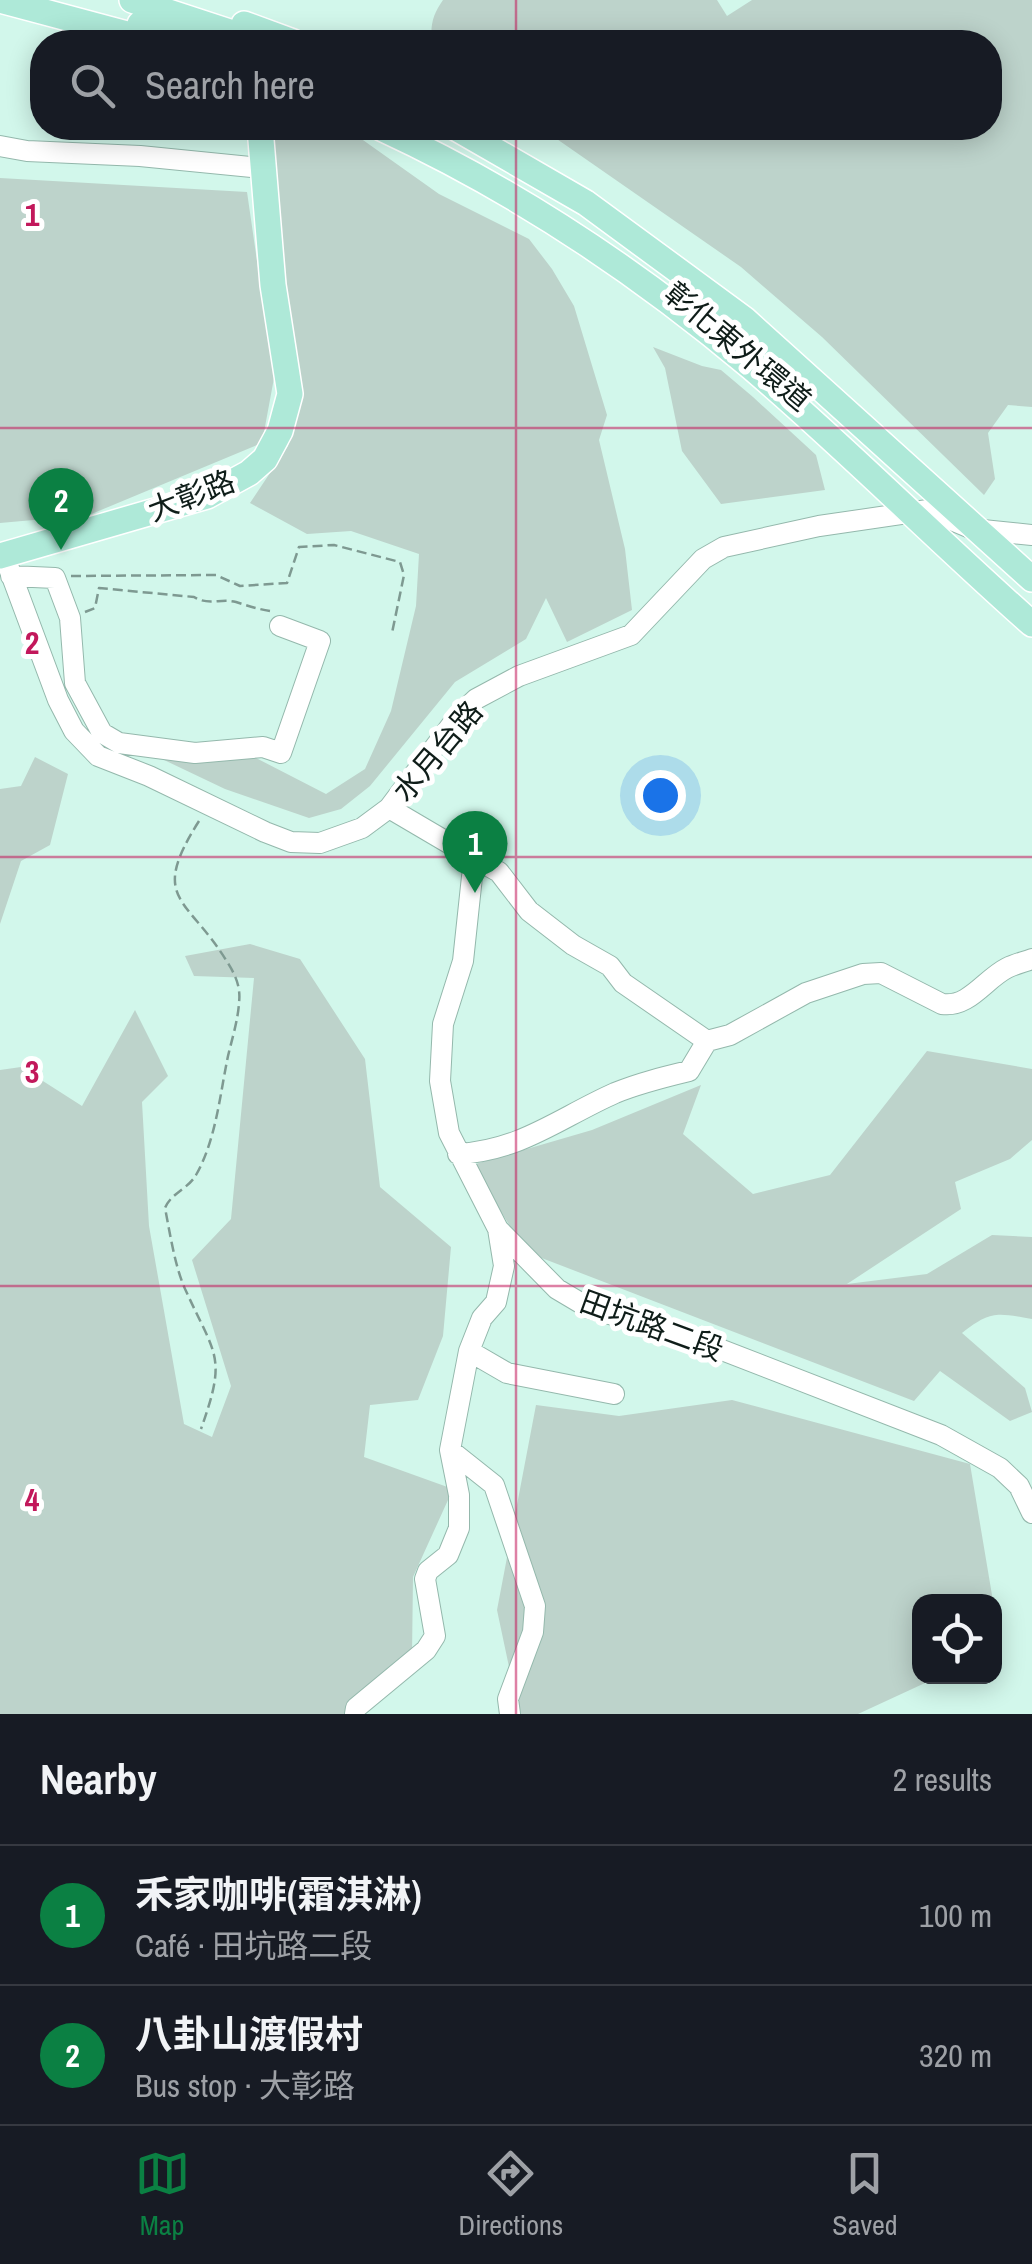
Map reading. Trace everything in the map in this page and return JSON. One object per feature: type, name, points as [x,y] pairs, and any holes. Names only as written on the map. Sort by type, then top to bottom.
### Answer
[{"type":"main road","points":[[0,0],[198,29],[251,30]]},
{"type":"main road","points":[[132,0],[198,29]]},
{"type":"main road","points":[[173,0],[198,29]]},
{"type":"main road","points":[[40,5],[119,30]]},
{"type":"main road","name":"大彰路","points":[[5,562],[207,496],[249,473],[265,459],[280,432],[290,394],[273,285],[260,140]]},
{"type":"main road","name":"彰化東外環道","points":[[426,140],[632,247]]},
{"type":"main road","name":"彰化東外環道","points":[[478,140],[534,170],[739,328],[862,439],[986,531],[1032,579]]},
{"type":"main road","points":[[505,140],[592,191],[632,247]]},
{"type":"main road","name":"彰化東外環道","points":[[862,439],[921,512],[1032,609]]},
{"type":"main road","points":[[921,512],[954,555],[1032,624]]},
{"type":"main road","points":[[986,531],[1032,562]]},
{"type":"street","points":[[0,146],[261,168]]},
{"type":"street","points":[[921,512],[986,531],[1032,535]]},
{"type":"street","name":"水月台路","points":[[5,562],[58,700],[74,730],[98,756],[291,842],[320,843],[362,828],[389,808],[459,715],[476,699],[519,676],[630,635],[703,560],[724,547],[819,526],[921,512]]},
{"type":"street","points":[[5,562],[55,578],[70,618],[75,683],[102,734],[119,744],[195,752],[263,747],[281,752],[320,641],[280,626]]},
{"type":"street","points":[[389,808],[499,872],[530,912],[573,945],[610,966],[622,982],[707,1041]]},
{"type":"street","name":"田坑路二段","points":[[474,858],[463,961],[443,1024],[440,1081],[449,1133],[498,1229],[557,1289],[590,1308],[691,1338],[942,1435],[1000,1468],[1018,1486],[1032,1513]]},
{"type":"street","points":[[458,1154],[489,1152],[522,1141],[614,1094],[689,1070],[707,1041],[730,1036],[806,993],[863,974],[882,973],[952,1006],[967,999],[1005,968],[1032,959]]},
{"type":"street","points":[[354,1714],[356,1708],[426,1650],[434,1636],[425,1578],[428,1570],[448,1555],[459,1528],[459,1495],[450,1450],[469,1352],[482,1318],[496,1302],[504,1266],[498,1229]]},
{"type":"street","points":[[469,1352],[507,1372],[614,1394]]},
{"type":"street","points":[[450,1450],[494,1485],[534,1606],[533,1632],[508,1699],[510,1714]]},
{"type":"path","points":[[55,578],[216,575],[240,586],[287,583],[299,547],[334,544],[400,562],[404,575],[392,633]]},
{"type":"path","points":[[70,618],[95,608],[99,588],[194,597],[206,604],[232,601],[271,611],[280,626]]},
{"type":"path","points":[[201,1429],[216,1386],[215,1353],[184,1287],[165,1208],[168,1200],[196,1175],[212,1132],[240,1002],[238,979],[210,935],[176,898],[177,864],[208,807]]},
{"type":"shaded area","points":[[443,0],[717,0],[727,16],[752,0],[1032,0],[1032,407],[1008,405],[988,433],[995,479],[984,495],[822,337],[741,267],[558,140],[1002,140],[1002,30],[431,30]]},
{"type":"shaded area","points":[[363,140],[439,194],[529,239],[552,269],[574,306],[607,415],[599,440],[625,549],[632,610],[567,642],[546,598],[526,639],[455,682],[370,786],[341,809],[309,818],[225,789],[141,749],[203,757],[256,758],[326,794],[365,769],[391,711],[416,606],[419,554],[351,531],[307,534],[250,503],[288,446],[298,404],[273,141]]},
{"type":"shaded area","points":[[0,178],[247,192],[274,378],[262,443],[89,515],[0,523]]},
{"type":"shaded area","points":[[653,347],[721,370],[816,455],[825,490],[721,504],[682,451],[665,368]]},
{"type":"shaded area","points":[[35,757],[68,774],[50,845],[21,861],[0,924],[0,789],[21,786]]},
{"type":"shaded area","points":[[250,944],[300,959],[365,1059],[380,1187],[451,1247],[443,1336],[418,1400],[370,1405],[364,1457],[453,1489],[413,1577],[412,1655],[357,1714],[0,1714],[0,1070],[21,1067],[82,1106],[135,1010],[168,1076],[142,1102],[149,1226],[184,1424],[212,1437],[231,1386],[192,1260],[231,1219],[254,978],[194,976],[185,956]]},
{"type":"shaded area","points":[[927,1051],[1032,1069],[1032,1140],[1010,1159],[955,1182],[961,1209],[847,1284],[927,1274],[992,1235],[1032,1237],[1032,1319],[995,1315],[962,1333],[1025,1388],[1032,1412],[1010,1421],[940,1371],[914,1401],[526,1252],[472,1165],[592,1130],[701,1085],[683,1134],[753,1194],[830,1175]]},
{"type":"shaded area","points":[[732,1400],[970,1464],[992,1594],[912,1594],[912,1684],[923,1684],[858,1714],[519,1714],[497,1610],[536,1405],[619,1416]]},
{"type":"place","name":"八卦山渡假村","points":[[61,550]]},
{"type":"place","name":"禾家咖啡(霜淇淋)","points":[[475,893]]}]
